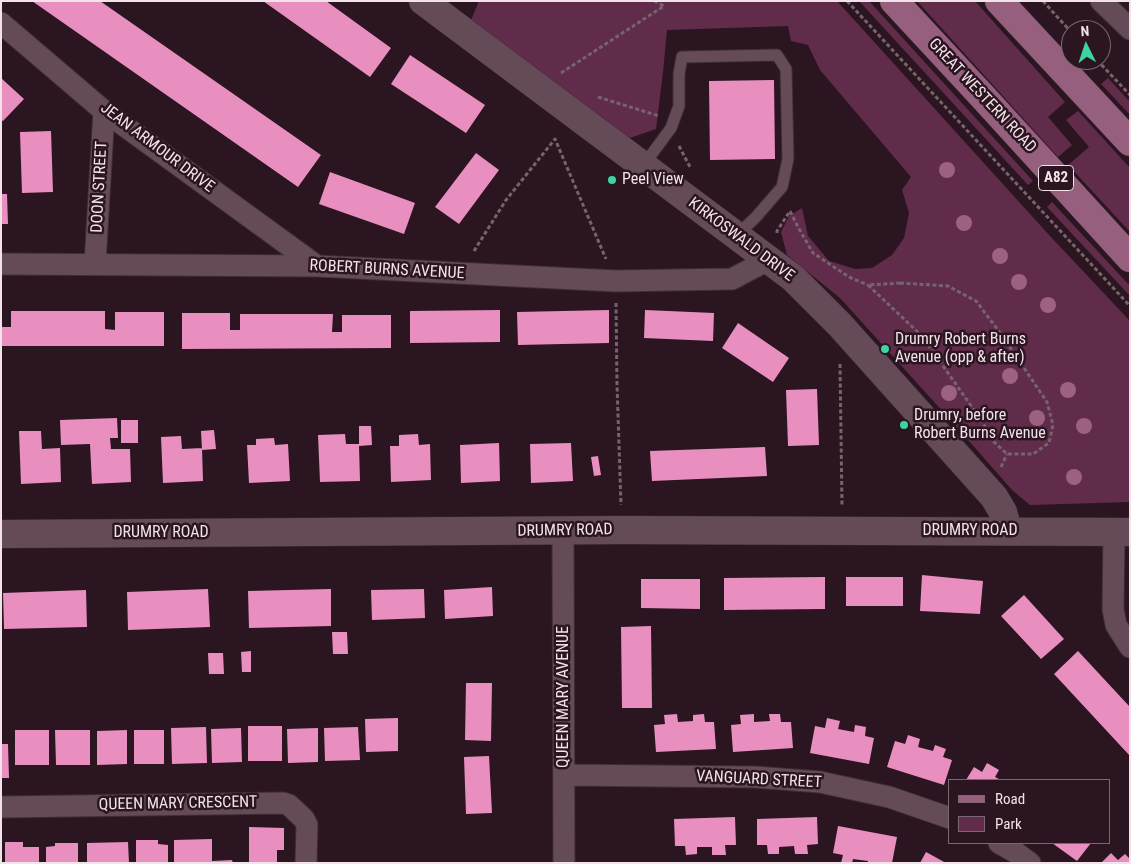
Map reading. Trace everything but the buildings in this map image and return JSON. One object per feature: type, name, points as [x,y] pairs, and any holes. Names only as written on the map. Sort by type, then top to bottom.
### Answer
[{"type":"main road","name":"KIRKOSWALD DRIVE","points":[[422,1],[793,278],[840,325],[994,497],[1003,512],[1008,531]]},
{"type":"main road","name":"GREAT WESTERN ROAD","points":[[894,1],[1130,258]]},
{"type":"main road","points":[[999,1],[1130,142]]},
{"type":"main road","name":"DRUMRY ROAD","points":[[1,534],[563,531],[1122,532]]},
{"type":"street","points":[[1101,1],[1130,29]]},
{"type":"street","name":"JEAN ARMOUR DRIVE","points":[[1,23],[104,110],[317,266]]},
{"type":"street","name":"DOON STREET","points":[[95,264],[104,110]]},
{"type":"street","name":"ROBERT BURNS AVENUE","points":[[1,264],[317,266],[635,281],[732,279],[768,260]]},
{"type":"street","name":"QUEEN MARY AVENUE","points":[[563,531],[564,863]]},
{"type":"street","points":[[1122,532],[1113,608],[1116,625],[1130,647]]},
{"type":"street","name":"VANGUARD STREET","points":[[564,775],[755,776],[820,782],[889,797],[948,817]]},
{"type":"street","name":"QUEEN MARY CRESCENT","points":[[1,807],[282,803],[289,805],[304,819],[307,826],[306,863]]},
{"type":"street","points":[[1001,844],[1030,863]]},
{"type":"lane","points":[[643,166],[671,128],[679,106],[679,74],[682,58],[777,55],[786,69],[788,159],[782,187],[756,217],[736,236]]},
{"type":"path","points":[[556,77],[664,6],[654,1]]},
{"type":"path","points":[[847,1],[1130,306]]},
{"type":"path","points":[[1043,1],[1061,21]]},
{"type":"path","points":[[1107,70],[1130,95]]},
{"type":"path","points":[[900,283],[948,286],[976,301],[1047,402],[1053,425],[1049,443],[1033,454],[1008,454],[994,442],[981,420],[922,336],[868,285],[900,283]]},
{"type":"path","points":[[840,325],[843,531]]},
{"type":"green space","points":[[479,1],[837,1],[1050,236],[1130,321],[1130,502],[1030,505],[1012,490],[840,298],[787,255],[781,232],[789,216],[802,208],[808,236],[829,261],[855,269],[872,268],[892,255],[904,238],[909,213],[902,190],[911,177],[820,70],[808,45],[791,41],[788,26],[667,30],[656,129],[630,138],[566,97],[480,32],[471,20]]},
{"type":"green space","points":[[859,1],[869,1],[1033,181],[1028,185]]},
{"type":"green space","points":[[917,1],[975,1],[1065,102],[1048,117],[1072,145],[1058,157]]},
{"type":"green space","points":[[1108,78],[1130,102],[1130,115],[1101,84]]},
{"type":"green space","points":[[1078,111],[1130,168],[1130,232],[1068,165],[1089,147],[1066,120]]},
{"type":"green space","points":[[1052,202],[1130,286],[1130,296],[1047,207]]},
{"type":"place","name":"Peel View","points":[[612,180]]},
{"type":"place","name":"Drumry Robert Burns Avenue (opp & after)","points":[[885,349]]},
{"type":"place","name":"Drumry, before Robert Burns Avenue","points":[[904,425]]}]
